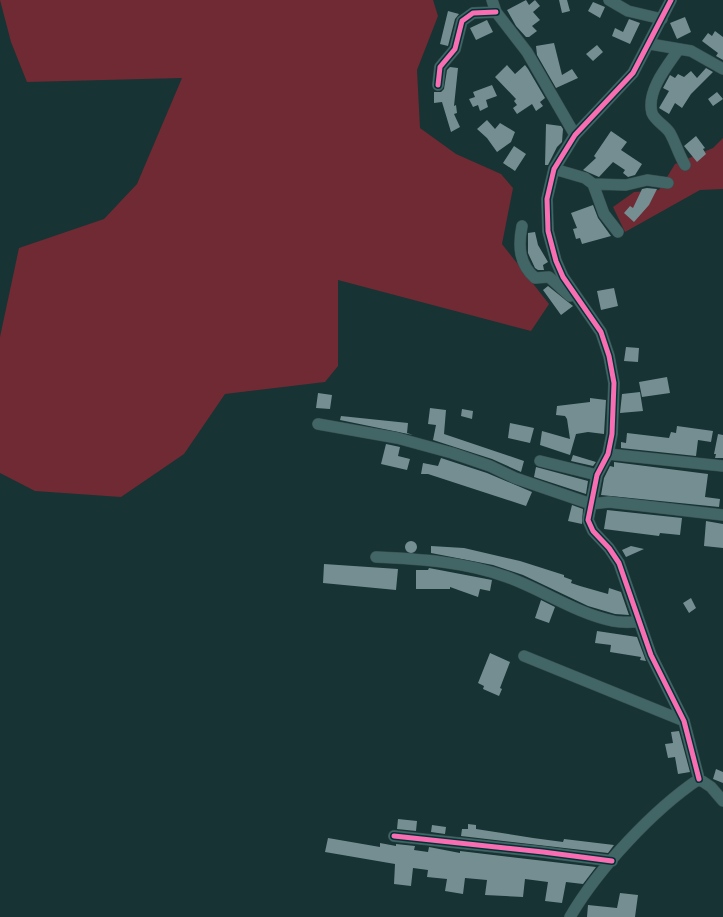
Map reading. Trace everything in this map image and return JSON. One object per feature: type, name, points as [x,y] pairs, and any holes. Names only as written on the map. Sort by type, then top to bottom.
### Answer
[{"type":"street","points":[[492,0],[496,12],[527,52],[575,135]]},
{"type":"street","points":[[609,0],[628,11],[662,19]]},
{"type":"street","points":[[671,0],[650,44],[633,73],[575,135],[554,169],[547,199],[548,231],[560,269],[601,332],[610,356],[614,383],[612,434],[608,454],[597,475],[588,520],[593,531],[609,548],[619,563],[651,655],[684,721],[699,779],[711,787],[723,801]]},
{"type":"street","points":[[438,85],[440,67],[455,49],[462,21],[474,13],[496,12]]},
{"type":"street","points":[[650,44],[691,51],[723,69]]},
{"type":"street","points":[[679,49],[663,73],[654,91],[651,105],[652,114],[669,132],[685,165]]},
{"type":"street","points":[[554,169],[585,178],[593,184],[604,214],[618,232]]},
{"type":"street","points":[[593,184],[626,185],[647,180],[668,183]]},
{"type":"street","points":[[522,226],[519,242],[520,257],[530,274],[536,278],[550,277],[570,296],[578,299]]},
{"type":"street","points":[[318,424],[397,438],[452,452],[490,466],[515,478],[591,504],[610,502],[723,515]]},
{"type":"street","points":[[608,454],[723,466]]},
{"type":"street","points":[[540,462],[597,475]]},
{"type":"street","points":[[376,557],[439,560],[462,565],[508,577],[597,617],[614,622],[639,622]]},
{"type":"street","points":[[524,656],[684,721]]},
{"type":"street","points":[[570,917],[622,849],[683,790],[699,779]]},
{"type":"street","points":[[394,836],[612,861]]},
{"type":"shaded area","points":[[0,0],[433,0],[438,16],[417,70],[420,128],[456,154],[501,174],[513,188],[502,244],[549,304],[531,331],[338,280],[338,366],[325,382],[225,394],[184,454],[121,497],[35,491],[0,473],[0,337],[19,248],[104,219],[137,184],[182,78],[27,82],[11,42]]},
{"type":"shaded area","points":[[723,138],[723,189],[700,190],[625,232],[613,207],[634,192],[659,190],[675,164],[713,148]]},
{"type":"building","points":[[526,0],[529,5],[535,0],[540,6],[533,12],[540,20],[532,26],[537,31],[529,37],[526,37],[516,26],[507,10]]},
{"type":"building","points":[[559,0],[567,0],[570,11],[562,13]]},
{"type":"building","points":[[593,2],[605,7],[600,18],[588,11]]},
{"type":"building","points":[[448,11],[459,14],[455,19],[448,46],[440,44]]},
{"type":"building","points":[[685,17],[691,32],[677,39],[670,23]]},
{"type":"building","points":[[629,19],[640,23],[630,44],[612,36],[615,28],[623,32]]},
{"type":"building","points":[[487,20],[493,32],[476,40],[470,28]]},
{"type":"building","points":[[715,31],[723,37],[723,60],[716,56],[718,53],[702,41],[708,33],[712,36]]},
{"type":"building","points":[[554,43],[562,75],[572,69],[578,78],[556,88],[537,55],[536,46]]},
{"type":"building","points":[[597,45],[603,52],[593,61],[586,54]]},
{"type":"building","points":[[507,65],[515,74],[525,65],[545,98],[540,102],[543,106],[536,111],[532,104],[517,114],[513,108],[517,105],[514,101],[516,99],[495,77]]},
{"type":"building","points":[[450,67],[458,68],[454,106],[456,105],[457,113],[454,114],[460,127],[451,132],[442,102],[434,103],[434,92],[441,92],[444,89],[447,70]]},
{"type":"building","points":[[706,68],[713,72],[691,94],[682,108],[675,103],[669,114],[659,108],[669,91],[663,88],[670,75],[675,78],[678,74],[684,77],[691,71],[697,78]]},
{"type":"building","points":[[492,85],[497,96],[486,100],[488,107],[480,111],[478,105],[473,107],[469,99],[475,97],[473,92]]},
{"type":"building","points":[[717,92],[723,99],[713,106],[708,99]]},
{"type":"building","points":[[487,120],[495,129],[500,123],[515,132],[511,142],[497,152],[487,138],[477,129]]},
{"type":"building","points":[[546,124],[561,126],[563,129],[562,142],[557,147],[548,165],[545,165]]},
{"type":"building","points":[[611,131],[627,142],[621,150],[642,164],[635,175],[628,177],[623,173],[625,170],[613,162],[599,177],[583,170],[596,158],[594,156]]},
{"type":"building","points":[[696,136],[705,148],[703,149],[706,154],[697,162],[684,146]]},
{"type":"building","points":[[514,146],[526,154],[515,171],[503,163]]},
{"type":"building","points":[[642,189],[657,189],[649,205],[634,222],[624,213],[630,206],[633,208]]},
{"type":"building","points":[[593,205],[598,218],[611,236],[582,244],[580,238],[576,239],[573,229],[577,228],[571,213]]},
{"type":"building","points":[[535,232],[538,245],[548,262],[543,265],[544,270],[535,268],[528,253],[528,233]]},
{"type":"building","points":[[548,286],[573,306],[561,315],[543,290]]},
{"type":"building","points":[[614,288],[618,306],[601,310],[597,291]]},
{"type":"building","points":[[626,347],[639,348],[638,362],[624,361]]},
{"type":"building","points":[[667,377],[670,393],[642,397],[639,382]]},
{"type":"building","points":[[640,392],[643,411],[620,413],[622,394]]},
{"type":"building","points":[[318,393],[332,395],[330,409],[316,408]]},
{"type":"building","points":[[590,398],[606,400],[604,434],[588,432],[576,434],[570,455],[540,445],[542,431],[570,439],[567,419],[565,416],[556,415],[557,406],[590,402]]},
{"type":"building","points":[[430,408],[446,410],[444,434],[524,461],[521,472],[492,459],[433,440],[436,425],[428,424]]},
{"type":"building","points":[[462,409],[473,411],[472,419],[461,416]]},
{"type":"building","points":[[341,416],[408,423],[407,433],[413,435],[340,420]]},
{"type":"building","points":[[510,423],[534,428],[530,443],[508,438]]},
{"type":"building","points":[[677,426],[713,431],[711,442],[698,440],[696,456],[621,448],[621,442],[626,443],[627,433],[669,438],[671,432],[676,433]]},
{"type":"building","points":[[718,434],[723,435],[723,458],[715,458],[716,454],[714,454]]},
{"type":"building","points":[[386,444],[400,447],[398,456],[410,459],[407,470],[381,464]]},
{"type":"building","points":[[573,455],[596,462],[593,466],[571,461]]},
{"type":"building","points":[[441,458],[487,473],[532,492],[526,506],[428,474],[421,474],[423,463],[438,466]]},
{"type":"building","points":[[614,462],[708,474],[705,497],[720,499],[719,507],[601,495],[604,478],[610,466],[614,467]]},
{"type":"building","points":[[536,467],[588,481],[586,494],[534,477]]},
{"type":"building","points":[[572,505],[583,509],[582,524],[568,521]]},
{"type":"building","points":[[607,510],[682,518],[680,535],[660,533],[659,536],[604,529]]},
{"type":"building","points":[[706,521],[723,524],[723,548],[704,546]]},
{"type":"building","points":[[409,541],[413,541],[417,547],[413,553],[409,553],[405,549],[405,545]]},
{"type":"building","points":[[431,546],[464,548],[520,561],[564,575],[564,577],[572,580],[571,583],[580,586],[608,594],[609,588],[621,592],[629,615],[615,614],[588,606],[523,575],[493,565],[431,553]]},
{"type":"building","points":[[631,546],[644,549],[626,557],[622,550]]},
{"type":"building","points":[[324,564],[398,569],[396,590],[323,583]]},
{"type":"building","points":[[429,568],[492,580],[490,591],[480,589],[478,597],[450,587],[450,589],[416,589],[416,570],[428,570]]},
{"type":"building","points":[[691,598],[696,608],[689,613],[683,603]]},
{"type":"building","points":[[541,600],[555,607],[549,623],[535,618]]},
{"type":"building","points":[[597,631],[637,637],[646,661],[640,660],[641,657],[610,652],[611,645],[595,643]]},
{"type":"building","points":[[490,653],[510,662],[500,688],[502,689],[499,696],[483,689],[484,686],[478,683]]},
{"type":"building","points":[[679,731],[690,772],[678,774],[675,757],[668,758],[665,744],[673,743],[671,732]]},
{"type":"building","points":[[716,769],[723,772],[723,783],[713,779]]},
{"type":"building","points":[[398,819],[417,821],[416,831],[397,829]]},
{"type":"building","points":[[468,824],[476,825],[476,829],[533,838],[563,842],[564,839],[614,845],[608,853],[461,836],[462,829],[468,829]]},
{"type":"building","points":[[432,825],[446,827],[445,834],[431,832]]},
{"type":"building","points":[[328,838],[380,847],[380,843],[396,846],[396,844],[415,846],[414,850],[428,852],[429,847],[460,853],[460,851],[596,867],[583,884],[566,882],[562,903],[545,901],[548,882],[525,879],[523,897],[485,895],[487,880],[465,878],[463,894],[445,891],[447,879],[427,877],[428,870],[413,868],[411,886],[394,884],[395,864],[325,852]]},
{"type":"building","points":[[620,893],[638,895],[635,917],[587,917],[588,905],[617,908]]},
{"type":"cycle path","points":[[671,0],[633,73],[575,135],[554,169],[547,199],[548,231],[556,261],[563,277],[601,332],[609,356],[614,383],[612,434],[608,454],[597,475],[588,520],[593,531],[609,548],[619,563],[651,655],[684,721],[699,779]]},
{"type":"cycle path","points":[[438,85],[440,67],[455,49],[462,21],[473,13],[496,12]]},
{"type":"cycle path","points":[[394,836],[612,861]]}]
